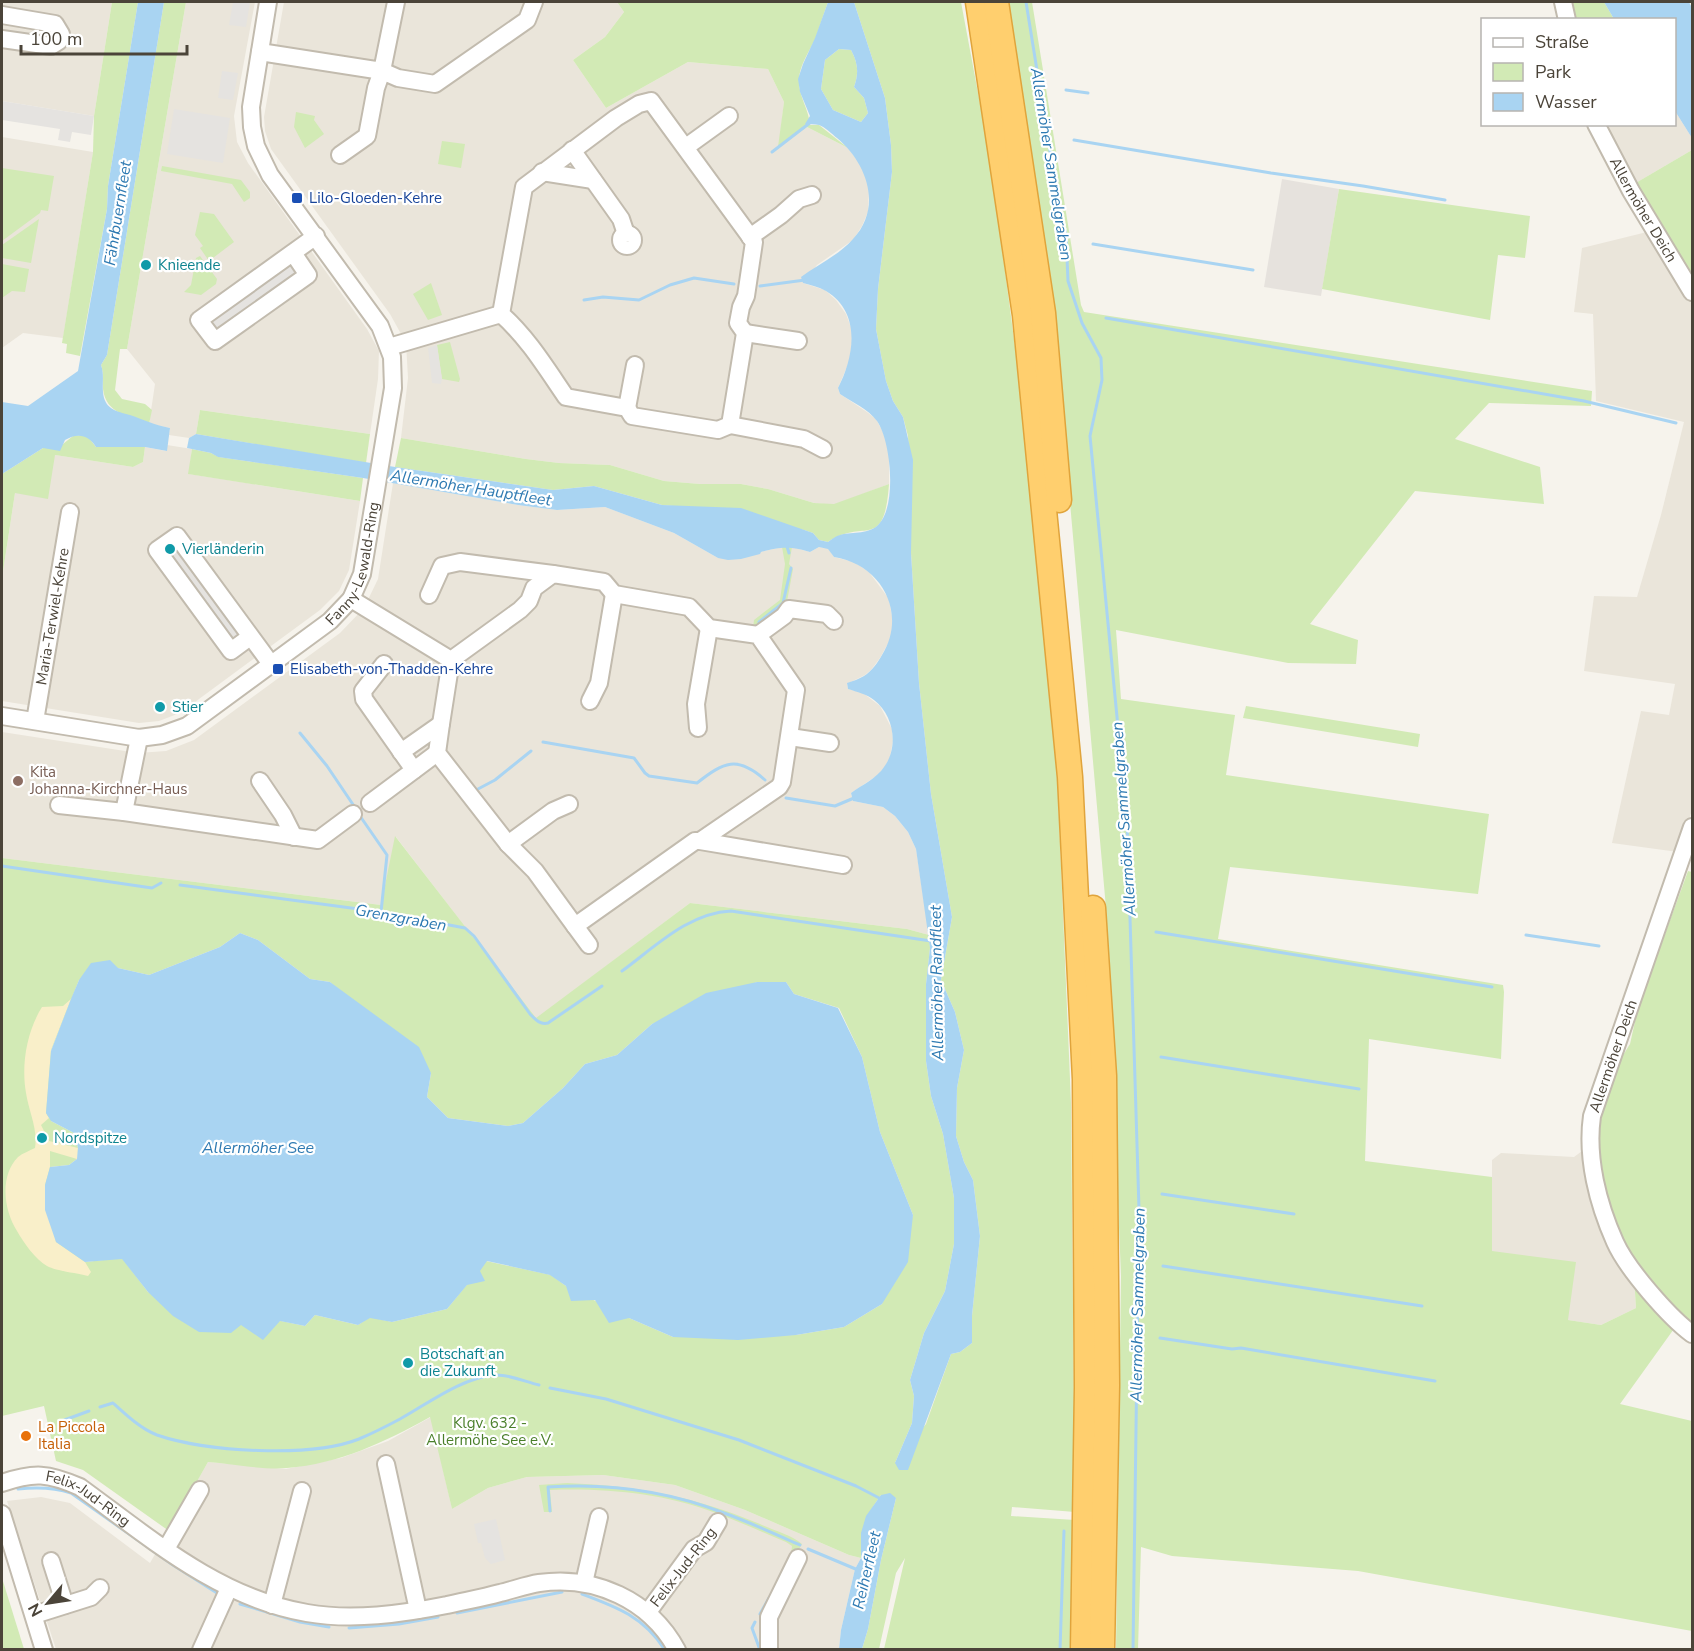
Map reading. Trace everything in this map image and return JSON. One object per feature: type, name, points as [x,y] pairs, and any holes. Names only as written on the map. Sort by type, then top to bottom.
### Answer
[{"type":"highway","points":[[978,2],[1025,315],[1070,777],[1085,1079],[1087,1387],[1083,1650]]},
{"type":"highway","points":[[996,2],[1043,313],[1084,774],[1104,1076],[1107,1385],[1102,1650]]},
{"type":"street","name":"Fanny-Lewald-Ring","points":[[2,716],[139,738],[162,735],[187,726],[330,621],[351,599],[362,574],[393,388],[393,368],[389,346],[377,322],[270,175],[256,146],[251,107],[268,2]]},
{"type":"street","points":[[340,155],[367,136],[396,2]]},
{"type":"street","points":[[260,52],[382,71],[398,78],[435,84],[527,20],[534,2]]},
{"type":"street","points":[[1563,2],[1567,18]]},
{"type":"street","points":[[2,15],[55,24],[61,34],[59,41],[51,46],[2,39]]},
{"type":"street","points":[[501,314],[524,187],[616,118],[639,104],[651,101],[754,242],[746,296],[738,323],[745,333],[730,425]]},
{"type":"street","points":[[686,147],[729,116]]},
{"type":"street","name":"Allermöher Deich","points":[[1597,126],[1631,191],[1692,292]]},
{"type":"street","points":[[572,150],[621,219],[626,234]]},
{"type":"street","points":[[542,172],[593,180]]},
{"type":"street","points":[[750,237],[799,199],[812,195]]},
{"type":"street","points":[[292,253],[308,275],[215,341],[199,320],[292,253],[316,236]]},
{"type":"street","points":[[389,346],[501,314]]},
{"type":"street","points":[[501,314],[532,347],[566,397],[627,408]]},
{"type":"street","points":[[745,333],[798,341]]},
{"type":"street","points":[[635,364],[627,408],[632,416],[718,430],[730,425],[804,439],[823,449]]},
{"type":"street","name":"Maria-Terwiel-Kehre","points":[[35,722],[70,512]]},
{"type":"street","points":[[250,637],[231,651],[157,550],[177,536],[271,664]]},
{"type":"street","points":[[429,595],[442,566],[460,561],[604,582],[614,594],[689,607],[709,628],[758,635],[784,616],[789,609],[827,614],[834,621]]},
{"type":"street","points":[[370,803],[437,753],[451,660],[520,610],[529,601],[534,588],[553,574]]},
{"type":"street","points":[[590,701],[599,683],[614,594]]},
{"type":"street","points":[[351,599],[451,660]]},
{"type":"street","points":[[698,728],[696,704],[709,628]]},
{"type":"street","points":[[700,842],[779,787],[782,782],[796,690],[758,635]]},
{"type":"street","points":[[384,664],[363,691],[364,699],[414,770]]},
{"type":"street","points":[[401,752],[441,724]]},
{"type":"street","points":[[790,737],[830,743]]},
{"type":"street","points":[[124,812],[139,738]]},
{"type":"street","points":[[437,753],[508,844],[535,871],[589,945]]},
{"type":"street","points":[[260,781],[283,815],[294,837]]},
{"type":"street","points":[[508,844],[553,811],[569,804]]},
{"type":"street","points":[[59,805],[318,840],[353,814]]},
{"type":"street","points":[[259,832],[283,815]]},
{"type":"street","name":"Allermöher Deich","points":[[1692,827],[1592,1116],[1590,1129],[1591,1156],[1596,1180],[1603,1210],[1616,1245],[1660,1304],[1692,1334]]},
{"type":"street","points":[[575,926],[695,841],[843,865]]},
{"type":"street","points":[[386,1464],[418,1610]]},
{"type":"street","name":"Felix-Jud-Ring","points":[[2,1483],[36,1475],[58,1477],[80,1487],[202,1574],[229,1588],[272,1605],[308,1614],[382,1615],[418,1610],[540,1583],[584,1583],[618,1593],[648,1612],[669,1636],[677,1650]]},
{"type":"street","points":[[166,1549],[200,1490]]},
{"type":"street","points":[[272,1605],[302,1491]]},
{"type":"street","points":[[2,1515],[44,1650]]},
{"type":"street","points":[[584,1583],[599,1516]]},
{"type":"street","name":"Felix-Jud-Ring","points":[[648,1612],[694,1549],[706,1542],[718,1522]]},
{"type":"street","points":[[769,1650],[769,1617],[798,1557]]},
{"type":"street","points":[[51,1561],[65,1605]]},
{"type":"street","points":[[34,1616],[91,1597],[100,1587]]},
{"type":"street","points":[[201,1650],[229,1588]]},
{"type":"shaded area","points":[[2,2],[112,2],[94,116],[2,101]]},
{"type":"shaded area","points":[[186,2],[255,2],[234,116],[237,142],[248,163],[367,329],[379,351],[378,379],[370,434],[200,410],[196,434],[189,438],[169,435],[170,428],[149,424],[155,384],[127,349]]},
{"type":"shaded area","points":[[233,2],[250,2],[246,27],[229,25]]},
{"type":"shaded area","points":[[284,2],[617,2],[624,12],[605,37],[573,60],[606,108],[688,62],[768,69],[784,102],[779,146],[807,127],[848,148],[863,167],[869,189],[868,212],[862,226],[853,240],[817,265],[803,283],[825,290],[846,314],[852,330],[852,355],[838,388],[840,394],[876,419],[883,432],[889,451],[889,484],[834,505],[814,503],[768,489],[741,484],[664,481],[610,465],[526,459],[401,438],[408,378],[406,343],[390,314],[271,149],[265,131],[264,117]]},
{"type":"shaded area","points":[[222,71],[238,73],[233,100],[218,98]]},
{"type":"shaded area","points":[[2,101],[94,116],[91,135],[72,132],[70,142],[58,140],[60,129],[2,120]]},
{"type":"shaded area","points":[[174,109],[230,118],[223,163],[167,154]]},
{"type":"shaded area","points":[[1676,113],[1692,138],[1692,150],[1634,184],[1603,126],[1676,126]]},
{"type":"shaded area","points":[[2,137],[93,152],[63,338],[23,333],[2,348]]},
{"type":"shaded area","points":[[1282,179],[1339,189],[1321,296],[1264,287]]},
{"type":"shaded area","points":[[1647,232],[1692,303],[1692,810],[1678,852],[1612,843],[1641,711],[1669,715],[1675,684],[1584,671],[1594,596],[1637,597],[1661,515],[1684,422],[1596,401],[1593,314],[1574,312],[1582,248]]},
{"type":"shaded area","points":[[293,253],[308,275],[215,341],[199,320]]},
{"type":"shaded area","points":[[437,345],[441,384],[432,383],[428,348]]},
{"type":"shaded area","points":[[167,445],[192,449],[189,474],[360,501],[349,570],[339,591],[320,610],[180,713],[159,721],[139,723],[2,701],[2,578],[15,493],[55,455],[133,467],[143,462],[145,447],[166,451]]},
{"type":"shaded area","points":[[393,483],[557,510],[605,507],[674,533],[718,558],[782,547],[810,552],[819,547],[828,548],[834,557],[854,562],[869,572],[889,599],[893,621],[891,638],[871,670],[847,684],[848,689],[863,693],[880,706],[892,729],[893,741],[890,757],[885,767],[878,775],[851,793],[853,801],[883,807],[895,816],[908,832],[916,849],[929,935],[907,929],[690,903],[536,1019],[396,837],[381,905],[2,858],[2,732],[138,753],[166,751],[194,740],[340,633],[364,608],[378,579]]},
{"type":"shaded area","points":[[177,527],[256,636],[230,656],[151,547]]},
{"type":"shaded area","points":[[1586,1148],[1634,1277],[1636,1308],[1601,1325],[1568,1320],[1492,1251],[1492,1160],[1501,1153],[1574,1157]]},
{"type":"shaded area","points":[[431,1417],[452,1509],[488,1488],[527,1477],[603,1475],[675,1485],[745,1510],[849,1555],[861,1558],[855,1569],[839,1649],[56,1649],[7,1501],[41,1497],[70,1503],[150,1563],[208,1462],[286,1469],[341,1458],[388,1441]]},
{"type":"shaded area","points":[[496,1519],[505,1560],[491,1564],[485,1558],[481,1543],[478,1543],[474,1524]]},
{"type":"green space","points":[[112,2],[138,2],[108,186],[107,209],[80,356],[66,353],[67,344],[62,343],[93,152],[94,116]]},
{"type":"green space","points":[[164,2],[186,2],[127,349],[120,349],[115,390],[122,399],[145,404],[152,410],[149,424],[120,413],[109,404],[103,389],[101,365],[107,355]]},
{"type":"green space","points":[[617,2],[828,2],[816,37],[799,74],[799,86],[810,125],[819,125],[848,148],[807,127],[778,147],[784,102],[768,69],[688,62],[606,108],[573,60],[605,37],[624,12]]},
{"type":"green space","name":"Klgv. 632 - Allermöhe See e.V.","points":[[854,2],[961,2],[990,157],[1019,377],[1056,747],[1071,1103],[1075,1512],[1012,1507],[1011,1516],[1075,1520],[1072,1649],[884,1649],[905,1558],[896,1573],[879,1649],[862,1649],[896,1498],[881,1495],[870,1512],[863,1531],[861,1558],[849,1555],[745,1510],[675,1485],[603,1475],[527,1477],[488,1488],[452,1509],[430,1417],[361,1450],[306,1466],[268,1468],[208,1462],[169,1531],[83,1470],[56,1461],[44,1406],[2,1416],[2,858],[381,905],[395,836],[536,1018],[690,903],[907,929],[929,935],[926,984],[926,1061],[931,1096],[943,1134],[954,1198],[954,1244],[945,1291],[924,1333],[910,1380],[914,1396],[912,1423],[895,1463],[926,1424],[951,1354],[960,1352],[972,1343],[972,1316],[980,1236],[973,1180],[964,1162],[956,1136],[957,1088],[964,1050],[955,1012],[941,980],[952,917],[931,794],[919,683],[911,553],[908,436],[903,417],[893,401],[886,381],[876,329],[878,289],[892,172],[885,98]],"holes":[[[240,933],[258,940],[310,979],[330,982],[431,1073],[427,1097],[448,1118],[508,1126],[523,1123],[563,1088],[585,1064],[617,1055],[652,1024],[757,982],[786,982],[794,994],[839,1008],[862,1057],[880,1132],[913,1215],[882,1304],[844,1327],[796,1335],[673,1337],[566,1286],[551,1275],[486,1261],[447,1309],[392,1322],[370,1317],[358,1325],[315,1315],[305,1326],[281,1321],[241,1325],[148,1292],[122,1258],[85,1262],[50,1167],[69,1165],[77,1159],[78,1148],[74,1133],[51,1121],[51,1051],[79,980],[118,968],[149,975],[220,947]]]},
{"type":"green space","points":[[1009,2],[1032,2],[1081,305],[1084,312],[1592,391],[1591,406],[1489,403],[1455,439],[1540,467],[1544,504],[1415,491],[1310,624],[1358,640],[1356,664],[1288,663],[1116,630],[1121,699],[1235,715],[1226,775],[1489,814],[1478,894],[1230,867],[1218,939],[1503,985],[1501,1059],[1369,1039],[1365,1161],[1492,1177],[1492,1251],[1576,1262],[1568,1320],[1601,1325],[1636,1308],[1634,1277],[1676,1326],[1620,1404],[1692,1421],[1692,1631],[1358,1571],[1172,1556],[1141,1547],[1138,1649],[1116,1649],[1121,1276],[1106,908],[1052,300]]},
{"type":"green space","points":[[1568,2],[1604,2],[1613,18],[1573,18]]},
{"type":"green space","points":[[839,49],[851,50],[855,59],[857,77],[854,87],[864,98],[868,113],[861,122],[833,110],[821,89],[825,60]]},
{"type":"green space","points":[[296,112],[315,116],[314,120],[324,134],[305,148],[294,127]]},
{"type":"green space","points":[[442,141],[465,144],[461,168],[438,164]]},
{"type":"green space","points":[[1692,150],[1692,281],[1634,184]]},
{"type":"green space","points":[[162,166],[241,180],[250,192],[250,198],[244,202],[232,184],[161,171]]},
{"type":"green space","points":[[2,168],[54,176],[48,211],[41,210],[2,241]]},
{"type":"green space","points":[[1339,189],[1530,216],[1525,258],[1498,255],[1490,320],[1322,289]]},
{"type":"green space","points":[[200,212],[214,214],[234,242],[209,261],[200,248],[203,246],[195,235]]},
{"type":"green space","points":[[39,219],[31,263],[2,258],[2,245]]},
{"type":"green space","points":[[200,256],[217,279],[216,284],[201,295],[184,292],[191,285],[196,258]]},
{"type":"green space","points":[[2,264],[29,269],[25,292],[12,291],[2,298]]},
{"type":"green space","points":[[431,283],[442,315],[428,320],[413,294]]},
{"type":"green space","points":[[450,342],[459,382],[442,379],[437,345]]},
{"type":"green space","points":[[200,410],[370,434],[366,463],[196,434]]},
{"type":"green space","points":[[83,435],[89,438],[96,447],[145,447],[143,462],[133,467],[55,455],[48,499],[15,493],[2,578],[2,474],[43,448],[63,444],[73,436]]},
{"type":"green space","points":[[401,438],[526,459],[610,465],[664,481],[741,484],[768,489],[814,503],[834,504],[889,484],[883,519],[877,526],[870,530],[841,535],[828,542],[819,540],[813,533],[804,530],[695,508],[662,505],[594,486],[553,490],[395,467]]},
{"type":"green space","points":[[192,449],[219,457],[363,478],[360,501],[188,474]]},
{"type":"green space","points":[[782,547],[792,547],[789,564],[793,569],[786,607],[757,628],[753,628],[754,620],[780,600],[785,564]]},
{"type":"green space","points":[[1246,706],[1420,734],[1418,747],[1243,718]]},
{"type":"green space","points":[[1688,871],[1692,872],[1692,1328],[1664,1301],[1621,1242],[1601,1180],[1597,1117],[1615,1068],[1630,1044],[1638,1008]]},
{"type":"green space","points":[[567,1483],[665,1494],[735,1514],[788,1535],[802,1544],[795,1556],[791,1555],[792,1546],[786,1542],[722,1515],[674,1500],[633,1493],[550,1490],[552,1512],[544,1512],[539,1485]]},
{"type":"green space","points":[[2,1578],[24,1649],[2,1649]]},
{"type":"sand","name":"Nordspitze","points":[[71,999],[51,1050],[46,1113],[49,1118],[41,1125],[49,1141],[78,1148],[77,1159],[50,1151],[50,1167],[45,1185],[56,1242],[85,1262],[91,1272],[88,1276],[51,1268],[38,1259],[26,1246],[12,1222],[6,1203],[6,1183],[12,1164],[18,1157],[35,1148],[35,1134],[26,1093],[24,1071],[26,1048],[32,1026],[42,1007],[63,1006]]},
{"type":"water","name":"Fährbuernfleet","points":[[138,2],[164,2],[107,355],[101,365],[103,394],[108,406],[118,412],[170,428],[167,451],[145,447],[96,447],[86,437],[74,436],[65,440],[60,451],[43,448],[2,474],[2,402],[28,406],[78,371],[107,209],[108,186]]},
{"type":"water","points":[[828,2],[854,2],[885,98],[892,172],[878,289],[876,329],[886,381],[893,401],[903,417],[913,460],[911,553],[919,683],[931,794],[952,917],[941,980],[955,1012],[964,1050],[957,1088],[956,1136],[964,1162],[973,1180],[980,1236],[972,1316],[972,1343],[960,1352],[951,1354],[908,1470],[899,1470],[895,1463],[912,1423],[914,1396],[910,1380],[924,1333],[945,1291],[954,1244],[954,1198],[943,1134],[931,1096],[926,1061],[926,984],[930,948],[916,849],[908,832],[895,816],[883,807],[853,801],[851,793],[881,771],[892,750],[890,723],[881,706],[868,696],[848,689],[847,683],[862,677],[872,669],[889,639],[892,623],[891,607],[877,580],[865,569],[851,561],[834,557],[828,549],[819,547],[810,552],[780,548],[741,559],[728,560],[718,558],[674,533],[605,507],[557,510],[518,505],[363,478],[218,457],[211,453],[187,448],[189,438],[196,434],[553,490],[594,486],[662,505],[741,508],[813,533],[819,540],[828,542],[840,535],[871,530],[885,515],[888,503],[890,473],[886,443],[877,421],[865,409],[840,394],[838,388],[844,376],[851,349],[850,323],[845,311],[838,300],[826,291],[803,283],[801,277],[835,255],[853,239],[862,226],[869,200],[863,173],[848,148],[821,126],[805,124],[810,116],[800,92],[798,79]],"holes":[[[839,49],[851,50],[857,68],[854,87],[864,98],[868,113],[861,122],[833,110],[821,89],[825,60]]]},
{"type":"water","points":[[1604,2],[1689,2],[1692,8],[1692,138],[1676,113],[1676,18],[1613,18]]},
{"type":"water","name":"Allermöher See","points":[[240,933],[258,940],[310,979],[330,982],[419,1047],[431,1073],[427,1097],[448,1118],[508,1126],[523,1123],[563,1088],[585,1064],[617,1055],[652,1024],[706,993],[757,982],[786,982],[794,994],[838,1008],[862,1057],[880,1132],[913,1215],[908,1262],[882,1304],[844,1327],[796,1335],[738,1340],[673,1337],[629,1318],[609,1323],[595,1300],[571,1301],[566,1286],[550,1275],[487,1261],[480,1271],[485,1281],[467,1285],[447,1309],[392,1322],[370,1318],[358,1325],[315,1315],[305,1326],[280,1321],[263,1340],[241,1325],[231,1333],[199,1332],[173,1316],[148,1292],[122,1259],[85,1262],[56,1242],[45,1210],[45,1185],[50,1167],[69,1165],[77,1159],[78,1148],[74,1133],[51,1121],[46,1113],[51,1051],[79,980],[91,963],[110,960],[118,968],[149,975],[220,947]]},
{"type":"water","name":"Reiherfleet","points":[[890,1493],[896,1498],[862,1649],[839,1649],[855,1569],[861,1558],[861,1533],[866,1516],[881,1495]]},
{"type":"waterway","name":"Allermöher Sammelgraben","points":[[1026,2],[1059,207],[1066,235],[1068,281],[1082,323],[1101,358],[1102,380],[1090,436],[1127,821],[1139,1209],[1133,1650]]},
{"type":"waterway","points":[[1066,90],[1088,93]]},
{"type":"waterway","points":[[772,152],[811,122]]},
{"type":"waterway","points":[[1074,140],[1445,200]]},
{"type":"waterway","points":[[1093,244],[1253,270]]},
{"type":"waterway","points":[[584,300],[603,297],[639,300],[670,285],[694,278],[734,284]]},
{"type":"waterway","points":[[760,286],[805,280]]},
{"type":"waterway","points":[[1106,318],[1584,401],[1676,423]]},
{"type":"waterway","points":[[786,543],[789,553]]},
{"type":"waterway","points":[[759,622],[783,603],[791,568]]},
{"type":"waterway","points":[[300,733],[327,766],[354,806]]},
{"type":"waterway","points":[[543,742],[634,758],[649,776],[697,783],[723,766],[738,764],[765,780]]},
{"type":"waterway","points":[[478,789],[495,780],[531,751]]},
{"type":"waterway","points":[[786,798],[835,806],[854,798]]},
{"type":"waterway","points":[[360,816],[387,855],[381,912]]},
{"type":"waterway","name":"Grenzgraben","points":[[2,866],[152,888],[161,883]]},
{"type":"waterway","name":"Grenzgraben","points":[[180,885],[381,912],[465,928],[474,936],[538,1022],[548,1023],[602,986]]},
{"type":"waterway","name":"Allermöher Randfleet","points":[[622,971],[686,925],[715,913],[731,911],[931,941]]},
{"type":"waterway","points":[[1156,932],[1492,987]]},
{"type":"waterway","points":[[1526,935],[1599,946]]},
{"type":"waterway","points":[[1161,1057],[1359,1089]]},
{"type":"waterway","points":[[1162,1194],[1294,1214]]},
{"type":"waterway","points":[[1163,1266],[1422,1306]]},
{"type":"waterway","points":[[1160,1338],[1232,1349],[1241,1348],[1435,1381]]},
{"type":"waterway","points":[[100,1407],[113,1403],[145,1429],[178,1441],[230,1449],[287,1451],[339,1445],[359,1439],[458,1386],[482,1377],[506,1376],[539,1385]]},
{"type":"waterway","points":[[550,1388],[606,1399],[739,1440],[856,1486],[883,1500]]},
{"type":"waterway","points":[[59,1422],[89,1411]]},
{"type":"waterway","points":[[550,1511],[548,1487],[593,1486],[637,1490],[703,1505],[800,1545]]},
{"type":"waterway","points":[[18,1489],[45,1488],[71,1493],[217,1593]]},
{"type":"waterway","points":[[1060,1650],[1064,1531]]},
{"type":"waterway","name":"Reiherfleet","points":[[808,1549],[858,1570]]},
{"type":"waterway","points":[[457,1613],[562,1592]]},
{"type":"waterway","points":[[582,1594],[618,1609],[639,1621],[665,1650]]},
{"type":"waterway","points":[[760,1614],[769,1598]]},
{"type":"waterway","points":[[240,1604],[300,1622],[329,1627]]},
{"type":"waterway","points":[[349,1628],[399,1624],[438,1617]]},
{"type":"waterway","points":[[755,1622],[752,1628],[760,1650]]},
{"type":"place","name":"Lilo-Gloeden-Kehre","points":[[297,198]]},
{"type":"place","name":"Knieende","points":[[146,265]]},
{"type":"place","name":"Vierländerin","points":[[170,549]]},
{"type":"place","name":"Elisabeth-von-Thadden-Kehre","points":[[278,669]]},
{"type":"place","name":"Stier","points":[[160,707]]},
{"type":"place","name":"Kita Johanna-Kirchner-Haus","points":[[18,781]]},
{"type":"place","name":"Nordspitze","points":[[42,1138]]},
{"type":"place","name":"Botschaft an die Zukunft","points":[[408,1363]]},
{"type":"place","name":"La Piccola Italia","points":[[26,1436]]},
{"type":"water label","name":"Allermöher Hauptfleet","points":[[471,487]]}]
